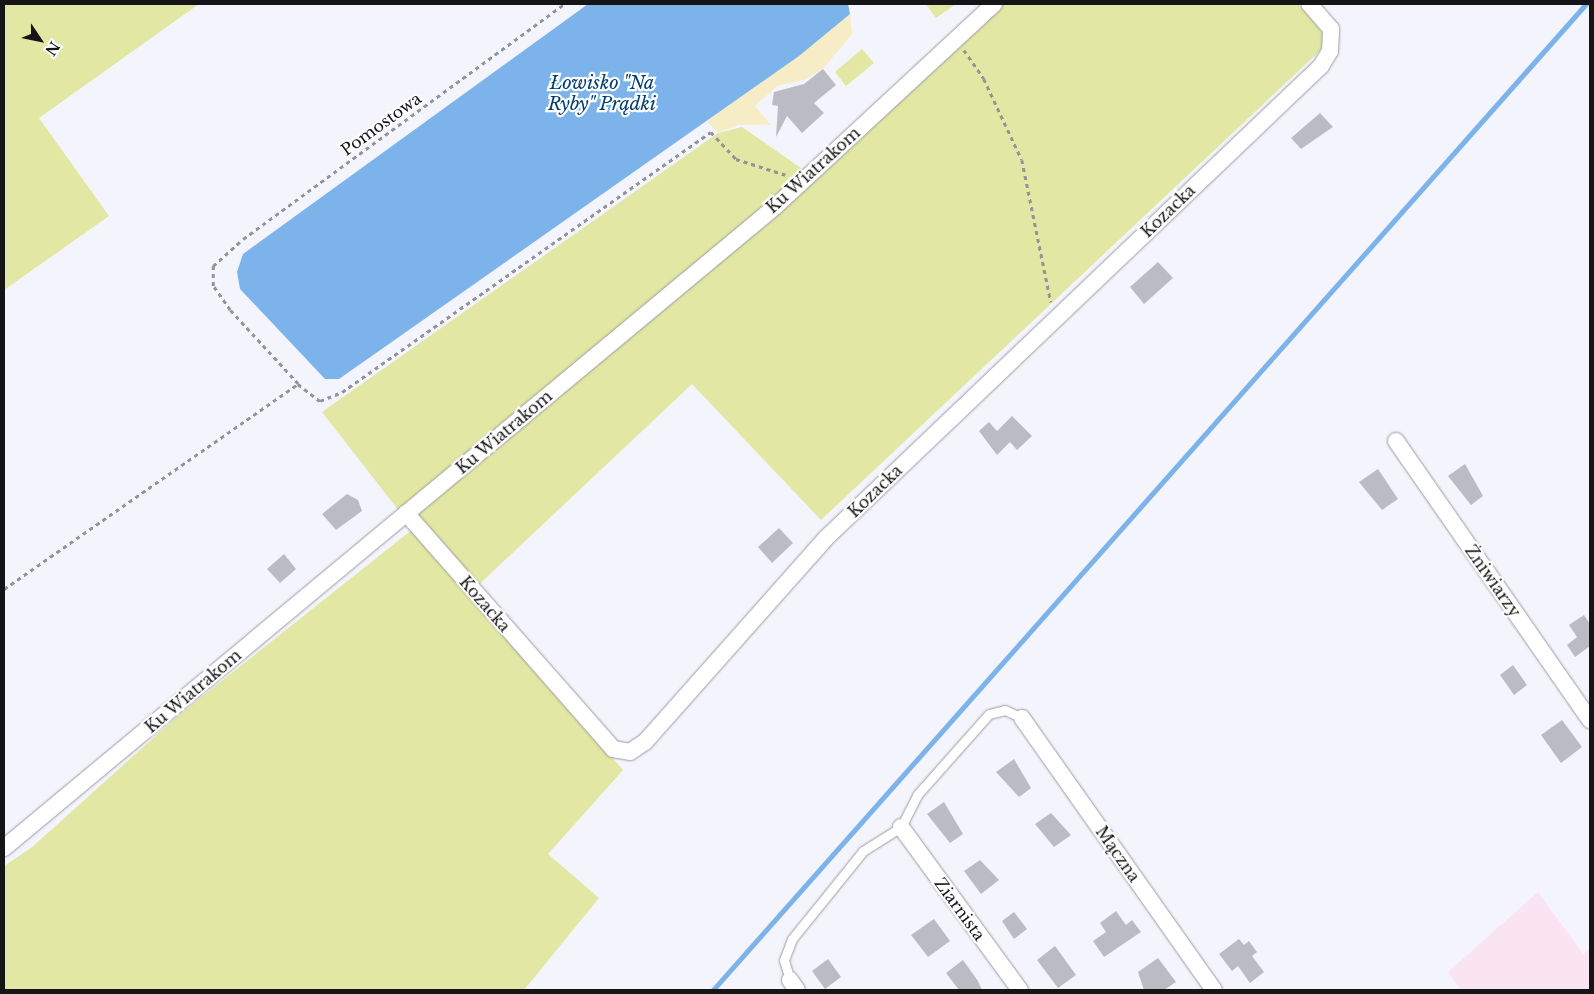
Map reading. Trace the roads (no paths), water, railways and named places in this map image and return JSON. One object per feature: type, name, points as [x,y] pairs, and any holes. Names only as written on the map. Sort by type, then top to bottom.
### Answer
[{"type":"street","name":"Ku Wiatrakom","points":[[4,848],[805,179],[994,4]]},
{"type":"street","name":"Kozacka","points":[[406,514],[613,749],[630,752],[644,742],[825,538],[1320,66],[1330,51],[1331,29],[1309,4]]},
{"type":"street","name":"Żniwiarzy","points":[[1396,441],[1590,720]]},
{"type":"street","name":"Mączna","points":[[1022,718],[1214,990]]},
{"type":"street","name":"Ziarnista","points":[[901,828],[1020,990]]},
{"type":"lane","points":[[794,985],[784,960],[792,939],[863,851],[901,828],[917,796],[989,714],[1005,710],[1022,718]]},
{"type":"water","name":"Łowisko \"Na Ryby\" Prądki","points":[[588,4],[848,4],[850,14],[799,56],[339,379],[325,379],[240,289],[237,272],[243,254]]},
{"type":"waterway","points":[[713,990],[1586,4]]}]
